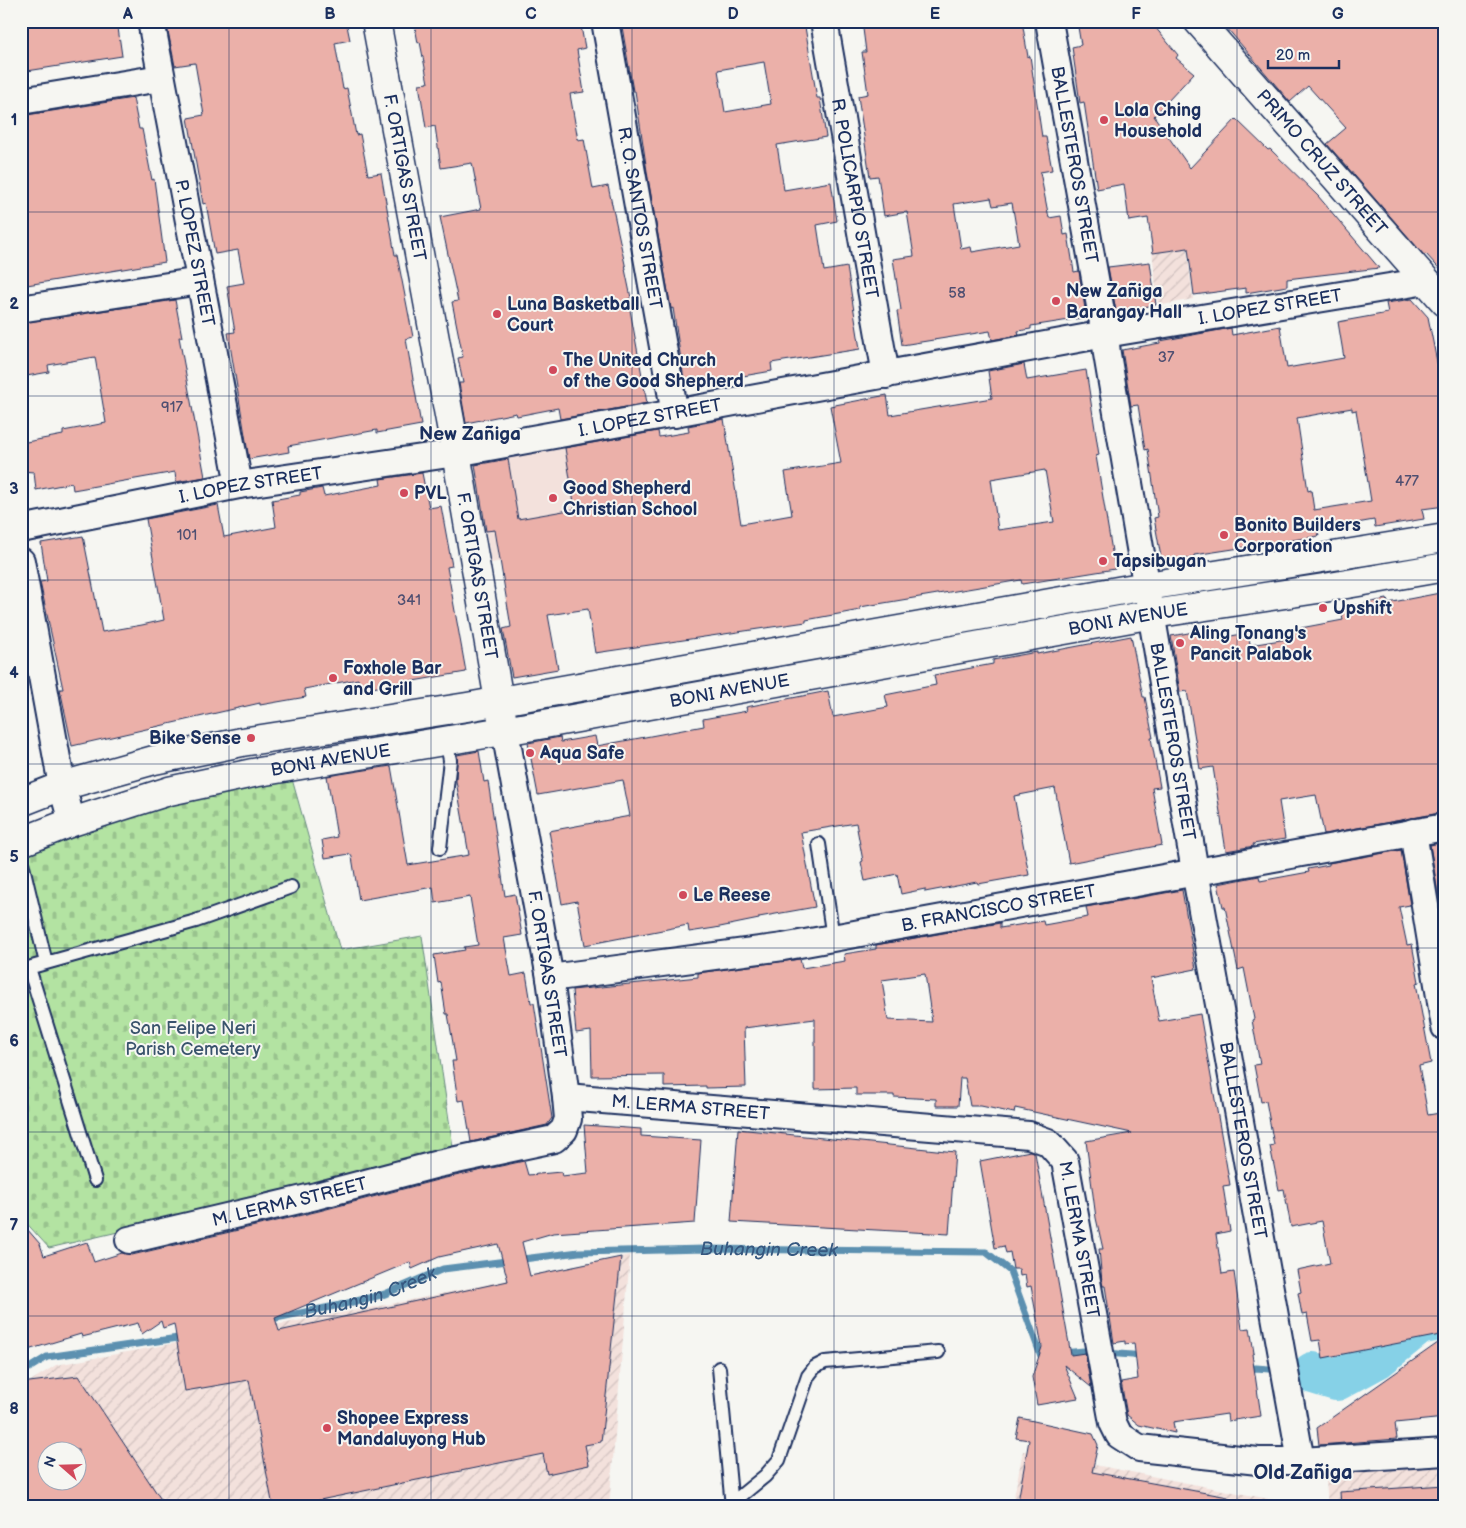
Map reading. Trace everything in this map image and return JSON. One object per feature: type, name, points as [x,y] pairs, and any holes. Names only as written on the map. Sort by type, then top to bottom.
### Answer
[{"type":"main road","name":"F. ORTIGAS STREET","points":[[376,21],[505,731]]},
{"type":"main road","name":"PRIMO CRUZ STREET","points":[[1198,21],[1445,302]]},
{"type":"main road","name":"BONI AVENUE","points":[[21,802],[62,786],[154,760],[242,742],[499,701],[1147,586],[1445,538]]},
{"type":"main road","name":"BONI AVENUE","points":[[21,842],[72,822],[169,791],[252,773],[505,731],[1153,614],[1324,588],[1445,566]]},
{"type":"street","name":"P. LOPEZ STREET","points":[[151,21],[239,485]]},
{"type":"street","name":"R. O. SANTOS STREET","points":[[605,21],[675,414]]},
{"type":"street","name":"R. POLICARPIO STREET","points":[[824,21],[886,375]]},
{"type":"street","name":"BALLESTEROS STREET","points":[[1049,21],[1105,334],[1195,871],[1301,1461]]},
{"type":"street","points":[[21,101],[161,78]]},
{"type":"street","points":[[21,307],[26,308],[200,281]]},
{"type":"street","name":"I. LOPEZ STREET","points":[[21,529],[239,485],[456,453],[1105,334],[1426,281]]},
{"type":"street","points":[[21,561],[62,786],[72,822]]},
{"type":"street","name":"F. ORTIGAS STREET","points":[[505,731],[550,978],[566,1098],[568,1120],[564,1130]]},
{"type":"street","name":"B. FRANCISCO STREET","points":[[550,978],[783,947],[1445,827]]},
{"type":"street","points":[[1413,832],[1445,1027]]},
{"type":"street","name":"M. LERMA STREET","points":[[566,1098],[1029,1135],[1048,1142],[1066,1161],[1113,1423],[1120,1435],[1139,1448],[1258,1461],[1301,1461],[1445,1452]]},
{"type":"street","name":"M. LERMA STREET","points":[[129,1240],[316,1196],[438,1164],[554,1139],[564,1130]]},
{"type":"lane","points":[[440,848],[450,760],[446,740]]},
{"type":"lane","points":[[819,844],[833,938]]},
{"type":"lane","points":[[21,858],[46,963]]},
{"type":"lane","points":[[95,1180],[25,969],[196,921],[292,887]]},
{"type":"lane","points":[[732,1505],[779,1460],[808,1376],[815,1367],[825,1362],[938,1352]]},
{"type":"lane","points":[[719,1368],[732,1505]]},
{"type":"shaded area","points":[[1183,215],[1193,299],[1158,306],[1149,222]]},
{"type":"shaded area","name":"Good Shepherd Christian School","points":[[616,431],[632,539],[491,563],[474,457]]},
{"type":"shaded area","points":[[630,1255],[609,1507],[21,1507],[21,1387],[56,1365],[396,1303]]},
{"type":"shaded area","points":[[1023,1451],[1284,1502],[1285,1507],[1012,1507]]},
{"type":"shaded area","points":[[1445,1462],[1445,1507],[1328,1507],[1325,1468]]},
{"type":"green space","name":"San Felipe Neri Parish Cemetery","points":[[292,779],[340,950],[422,936],[454,1154],[49,1248],[21,1217],[21,855],[82,830],[184,801]]},
{"type":"building","points":[[21,21],[117,21],[122,56],[21,72]]},
{"type":"building","points":[[166,21],[346,21],[350,40],[335,43],[343,89],[347,88],[356,135],[360,134],[368,175],[381,173],[395,255],[397,255],[413,337],[406,339],[421,425],[377,433],[377,430],[288,446],[289,452],[249,459],[228,333],[235,332],[227,286],[244,283],[238,250],[215,254],[206,203],[203,204],[188,118],[204,115],[195,63],[175,66]]},
{"type":"building","points":[[414,21],[475,21],[476,24],[496,21],[580,21],[585,48],[577,50],[584,92],[570,94],[578,140],[584,139],[593,189],[608,186],[626,269],[631,298],[628,299],[647,403],[560,419],[558,408],[517,416],[516,413],[466,423],[459,383],[463,383],[458,358],[463,357],[452,302],[458,301],[440,217],[481,209],[472,163],[441,168],[435,126],[426,128],[419,84],[428,83]]},
{"type":"building","points":[[621,21],[804,21],[817,98],[820,98],[826,137],[777,145],[784,190],[831,182],[837,221],[817,225],[824,271],[847,267],[860,349],[771,363],[772,371],[685,386],[673,308],[671,309],[648,178],[635,91],[633,91]],"holes":[[[764,62],[771,104],[725,112],[718,70]]]},
{"type":"building","points":[[862,21],[1022,21],[1028,57],[1030,56],[1042,137],[1046,137],[1052,170],[1040,172],[1049,218],[1061,216],[1064,235],[1068,234],[1074,272],[1079,271],[1086,315],[1082,316],[1082,318],[1031,326],[1031,329],[1018,331],[1019,335],[992,340],[990,331],[902,345],[897,311],[901,310],[893,259],[914,256],[907,212],[884,216],[878,176],[870,177],[858,96],[868,94],[862,52],[866,52]],"holes":[[[991,198],[993,206],[1012,203],[1019,244],[972,252],[971,247],[961,249],[954,204]]]},
{"type":"building","points":[[1077,21],[1150,21],[1178,55],[1176,58],[1194,73],[1154,116],[1190,168],[1236,119],[1318,196],[1379,268],[1287,279],[1287,286],[1246,293],[1246,288],[1194,295],[1188,248],[1153,253],[1148,218],[1129,221],[1124,184],[1097,189],[1084,102],[1080,103],[1072,47],[1081,45]]},
{"type":"building","points":[[1221,21],[1445,21],[1445,275],[1426,254],[1424,255],[1327,144],[1346,128],[1308,86],[1290,102]]},
{"type":"building","points":[[133,98],[139,129],[142,129],[152,180],[154,179],[165,262],[21,286],[21,116]]},
{"type":"building","points":[[1150,262],[1156,305],[1116,311],[1108,267]]},
{"type":"building","points":[[1412,299],[1428,317],[1439,372],[1445,371],[1445,506],[1422,509],[1424,519],[1375,527],[1374,520],[1317,530],[1319,536],[1194,555],[1194,557],[1162,563],[1154,518],[1158,517],[1148,449],[1145,450],[1138,405],[1131,406],[1122,350],[1231,328],[1232,335],[1280,326],[1287,368],[1344,358],[1338,322],[1388,313],[1386,303]],"holes":[[[1352,408],[1352,411],[1356,410],[1371,501],[1314,510],[1311,490],[1308,491],[1297,418]]]},
{"type":"building","points":[[175,300],[182,337],[179,337],[205,477],[176,482],[175,472],[73,490],[72,483],[36,490],[34,472],[21,471],[21,443],[63,435],[63,431],[106,423],[95,357],[48,365],[49,372],[21,377],[21,323]]},
{"type":"building","points":[[1024,364],[1027,380],[1086,370],[1099,455],[1096,456],[1115,569],[1022,584],[1021,580],[860,607],[860,610],[806,620],[806,622],[595,653],[588,609],[548,615],[558,669],[512,677],[503,629],[511,627],[495,530],[486,531],[475,465],[508,459],[518,519],[575,509],[565,448],[658,431],[659,437],[689,432],[688,426],[724,419],[741,524],[792,515],[785,472],[841,463],[830,406],[887,395],[890,415],[992,398],[988,371]],"holes":[[[1045,470],[1054,522],[998,530],[991,479]]]},
{"type":"building","points":[[422,473],[429,508],[441,506],[452,566],[447,567],[466,672],[360,690],[358,679],[304,689],[306,697],[260,705],[260,703],[72,746],[60,689],[63,689],[40,582],[47,581],[41,543],[83,536],[102,632],[142,625],[164,620],[146,519],[218,505],[224,537],[276,527],[272,500],[300,495],[300,492],[322,488],[324,496],[381,485],[380,479]]},
{"type":"building","points":[[1445,592],[1445,812],[1324,834],[1316,795],[1279,801],[1285,839],[1226,851],[1213,767],[1200,769],[1187,691],[1180,692],[1171,636],[1206,630],[1208,640],[1248,633],[1250,645],[1287,639],[1285,631],[1343,620],[1341,608],[1387,599],[1388,603]]},
{"type":"building","points":[[1131,636],[1153,738],[1151,738],[1160,787],[1152,788],[1162,845],[1069,863],[1055,788],[1014,796],[1029,875],[925,892],[925,889],[901,894],[897,874],[865,881],[856,823],[801,832],[815,907],[759,917],[759,919],[715,928],[689,932],[688,925],[585,945],[577,901],[562,904],[549,831],[630,816],[623,780],[538,795],[528,743],[560,737],[561,742],[595,736],[597,746],[704,726],[703,719],[747,711],[746,707],[828,691],[833,717],[888,707],[885,695],[936,685],[934,675],[993,664],[993,660],[1037,652],[1037,654]]},
{"type":"building","points":[[479,751],[484,782],[488,781],[505,896],[515,894],[522,935],[504,938],[511,976],[526,973],[531,1003],[534,1003],[552,1118],[547,1125],[471,1142],[464,1100],[458,1101],[452,1061],[456,1061],[441,982],[438,983],[434,955],[465,950],[464,947],[478,945],[470,897],[435,903],[433,887],[359,900],[352,857],[350,854],[325,858],[322,840],[337,837],[327,776],[391,766],[408,865],[469,855],[456,781],[457,755]]},
{"type":"building","points":[[1445,842],[1445,898],[1439,899],[1430,845]]},
{"type":"building","points":[[1401,850],[1410,905],[1399,907],[1407,945],[1412,944],[1419,982],[1416,983],[1431,1063],[1419,1066],[1428,1115],[1440,1113],[1445,1139],[1445,1334],[1323,1358],[1320,1340],[1312,1341],[1307,1314],[1302,1315],[1298,1293],[1301,1292],[1297,1270],[1330,1263],[1322,1221],[1291,1227],[1284,1189],[1279,1190],[1270,1146],[1274,1145],[1266,1101],[1261,1102],[1254,1065],[1260,1064],[1244,968],[1238,970],[1225,907],[1223,907],[1218,884],[1259,876],[1260,881],[1309,872],[1308,869],[1329,865],[1329,863]]},
{"type":"building","points":[[1182,890],[1196,969],[1151,978],[1159,1021],[1200,1014],[1230,1185],[1223,1186],[1230,1231],[1216,1234],[1222,1274],[1234,1272],[1242,1329],[1250,1328],[1261,1416],[1228,1421],[1227,1414],[1173,1422],[1175,1433],[1139,1425],[1127,1415],[1121,1382],[1138,1379],[1134,1343],[1125,1344],[1125,1341],[1114,1343],[1105,1286],[1103,1286],[1102,1282],[1099,1249],[1103,1249],[1096,1218],[1086,1141],[1132,1133],[1015,1108],[1014,1113],[981,1106],[970,1106],[965,1078],[960,1078],[958,1106],[936,1106],[936,1099],[894,1097],[894,1095],[856,1095],[856,1088],[815,1089],[815,1019],[744,1028],[746,1087],[664,1087],[664,1075],[592,1076],[591,1031],[576,1033],[572,990],[698,977],[698,973],[800,959],[802,968],[845,961],[844,954],[876,949],[876,945],[1000,923],[1000,928],[1043,921],[1044,925],[1088,917],[1086,907]],"holes":[[[925,974],[932,1022],[888,1020],[882,980]]]},
{"type":"building","points":[[584,1125],[641,1129],[641,1136],[701,1140],[695,1223],[553,1233],[522,1242],[530,1276],[621,1257],[601,1442],[585,1445],[589,1465],[547,1474],[543,1454],[286,1507],[273,1507],[249,1380],[185,1391],[174,1324],[163,1328],[161,1321],[142,1334],[138,1323],[82,1337],[81,1334],[21,1352],[21,1222],[40,1244],[44,1256],[87,1242],[94,1262],[122,1253],[132,1255],[319,1211],[441,1179],[524,1161],[528,1175],[561,1172],[562,1176],[588,1173]],"holes":[[[498,1244],[508,1281],[279,1331],[275,1318],[410,1262],[412,1269],[439,1257]]]},
{"type":"building","points":[[738,1129],[955,1152],[949,1234],[731,1222]]},
{"type":"building","points":[[1030,1151],[1035,1153],[1071,1355],[1085,1353],[1091,1387],[1064,1365],[1078,1398],[1037,1405],[1032,1377],[1042,1347],[1031,1286],[1027,1287],[1025,1275],[1020,1276],[1019,1269],[1013,1269],[1010,1252],[1006,1253],[1004,1246],[995,1248],[980,1161]]},
{"type":"building","points":[[1445,1338],[1445,1418],[1395,1423],[1397,1439],[1319,1445],[1317,1428]]},
{"type":"building","points":[[79,1376],[166,1507],[21,1507],[21,1383]]},
{"type":"building","points":[[1020,1418],[1093,1434],[1098,1445],[1092,1472],[1228,1497],[1227,1507],[1017,1507],[1029,1440],[1016,1438]]},
{"type":"building","points":[[1445,1485],[1445,1507],[1341,1507],[1340,1492]]},
{"type":"waterway","name":"Buhangin Creek","points":[[266,1320],[385,1294],[443,1269],[579,1252],[705,1249],[986,1252],[1010,1271],[1041,1356],[1048,1355]]},
{"type":"waterway","name":"Buhangin Creek","points":[[1313,1373],[1336,1380],[1377,1358],[1419,1324],[1445,1319]]},
{"type":"waterway","name":"Buhangin Creek","points":[[21,1373],[47,1357],[185,1337]]},
{"type":"waterway","name":"Buhangin Creek","points":[[1063,1353],[1095,1352]]},
{"type":"waterway","name":"Buhangin Creek","points":[[1106,1353],[1145,1356]]},
{"type":"waterway","name":"Buhangin Creek","points":[[1246,1370],[1256,1368],[1280,1370]]},
{"type":"waterway","name":"Buhangin Creek","points":[[1291,1371],[1313,1373]]},
{"type":"place","name":"Lola Ching Household","points":[[1104,120]]},
{"type":"place","name":"New Zañiga Barangay Hall","points":[[1056,301]]},
{"type":"place","name":"Luna Basketball Court","points":[[497,314]]},
{"type":"place","name":"The United Church of the Good Shepherd","points":[[553,370]]},
{"type":"place","name":"PVL","points":[[404,493]]},
{"type":"place","name":"Good Shepherd Christian School","points":[[553,498]]},
{"type":"place","name":"Bonito Builders Corporation","points":[[1224,535]]},
{"type":"place","name":"Tapsibugan","points":[[1103,561]]},
{"type":"place","name":"Upshift","points":[[1323,608]]},
{"type":"place","name":"Aling Tonang's Pancit Palabok","points":[[1180,643]]},
{"type":"place","name":"Foxhole Bar and Grill","points":[[333,678]]},
{"type":"place","name":"Bike Sense","points":[[251,738]]},
{"type":"place","name":"Aqua Safe","points":[[530,753]]},
{"type":"place","name":"Le Reese","points":[[683,895]]},
{"type":"place","name":"Shopee Express Mandaluyong Hub","points":[[327,1428]]},
{"type":"district","name":"New Zañiga","points":[[470,434]]},
{"type":"district","name":"Old Zañiga","points":[[1303,1473]]}]
